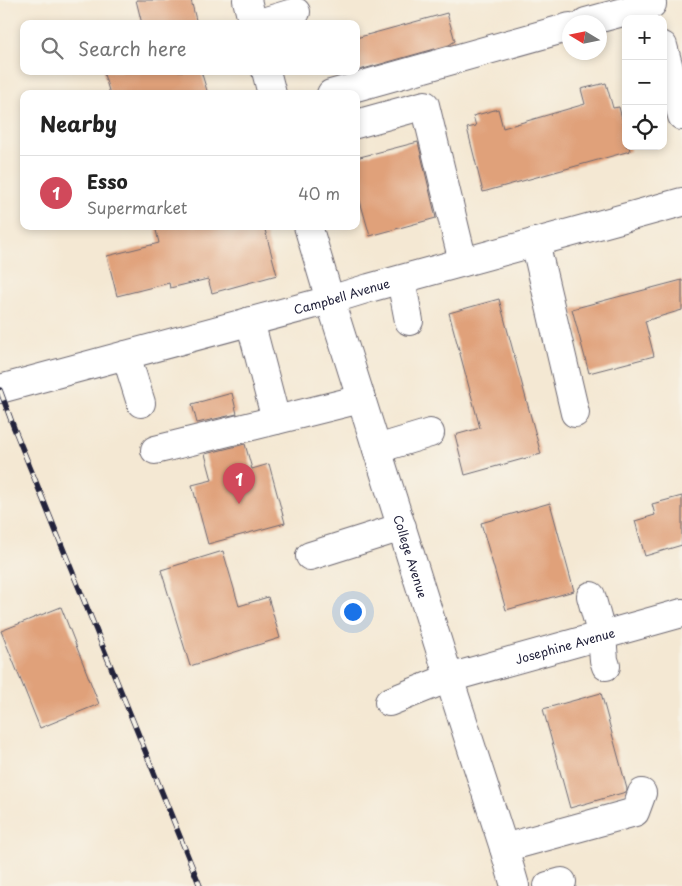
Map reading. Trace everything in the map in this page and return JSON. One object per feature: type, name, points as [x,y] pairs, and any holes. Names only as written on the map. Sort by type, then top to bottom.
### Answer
[{"type":"street","points":[[247,0],[253,20]]},
{"type":"street","points":[[607,18],[653,8]]},
{"type":"street","points":[[268,20],[296,12]]},
{"type":"street","points":[[345,90],[562,29]]},
{"type":"street","points":[[667,60],[682,116]]},
{"type":"street","points":[[267,75],[271,90]]},
{"type":"street","points":[[360,123],[425,105],[464,262]]},
{"type":"street","name":"Campbell Avenue","points":[[0,389],[682,202]]},
{"type":"street","name":"College Avenue","points":[[309,230],[515,886]]},
{"type":"street","points":[[534,242],[575,414]]},
{"type":"street","points":[[401,280],[409,321]]},
{"type":"street","points":[[250,321],[276,420]]},
{"type":"street","points":[[126,355],[141,403]]},
{"type":"street","points":[[155,450],[361,399]]},
{"type":"street","points":[[377,448],[430,433]]},
{"type":"street","points":[[310,556],[402,527]]},
{"type":"street","points":[[592,596],[602,636],[606,666]]},
{"type":"street","name":"Josephine Avenue","points":[[389,702],[449,678],[682,613]]},
{"type":"street","points":[[504,848],[635,812],[642,793]]},
{"type":"building","points":[[136,0],[191,0],[196,20],[141,20]]},
{"type":"building","points":[[447,13],[455,41],[449,45],[360,70],[360,37]]},
{"type":"building","points":[[104,75],[202,75],[207,90],[109,90]]},
{"type":"building","points":[[606,83],[613,108],[619,107],[622,119],[622,150],[630,151],[483,192],[467,128],[476,126],[473,116],[498,109],[503,128],[585,104],[581,89]]},
{"type":"building","points":[[418,142],[436,218],[370,236],[360,201],[360,157]]},
{"type":"building","points":[[156,230],[265,230],[277,275],[212,293],[208,279],[170,288],[169,283],[117,296],[107,256],[159,243]]},
{"type":"building","points":[[682,280],[682,310],[645,321],[654,356],[589,373],[572,309]]},
{"type":"building","points":[[499,299],[541,454],[465,475],[455,435],[480,428],[449,313]]},
{"type":"building","points":[[232,393],[237,414],[197,423],[192,404]]},
{"type":"building","points":[[245,444],[252,469],[269,464],[285,523],[208,544],[192,485],[212,480],[205,454]]},
{"type":"building","points":[[682,496],[682,545],[645,556],[635,521],[655,515],[652,504]]},
{"type":"building","points":[[550,503],[574,591],[506,610],[481,523]]},
{"type":"building","points":[[223,551],[239,606],[268,597],[280,638],[190,666],[161,570]]},
{"type":"building","points":[[61,607],[99,704],[40,728],[1,631]]},
{"type":"building","points":[[601,693],[627,789],[626,792],[570,808],[543,709]]},
{"type":"railway","points":[[0,390],[200,886]]},
{"type":"place","name":"Esso","points":[[239,504]]}]
